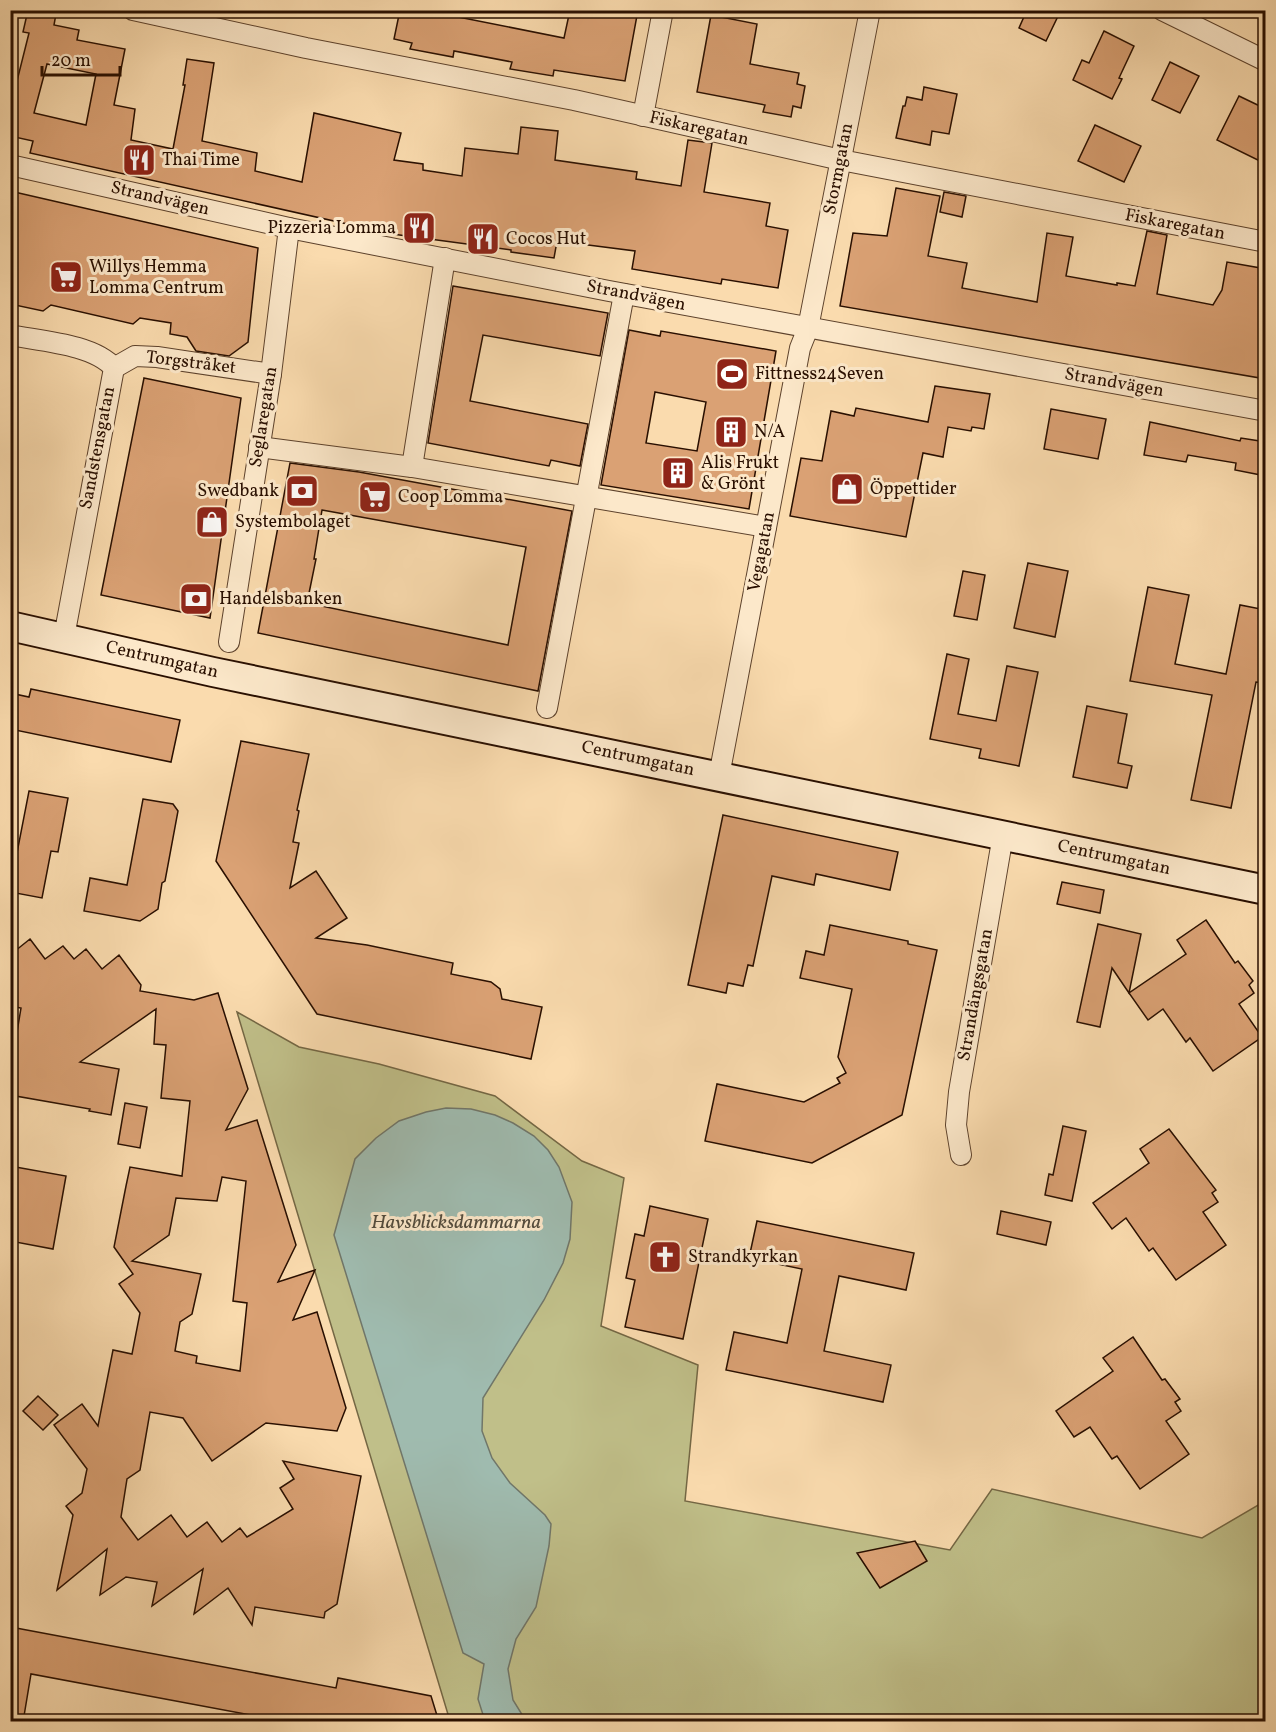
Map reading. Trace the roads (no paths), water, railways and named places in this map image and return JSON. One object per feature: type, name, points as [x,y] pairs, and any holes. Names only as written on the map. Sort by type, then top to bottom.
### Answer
[{"type":"street","name":"Fiskaregatan","points":[[133,10],[177,16],[841,160],[1266,242]]},
{"type":"street","points":[[643,116],[663,10]]},
{"type":"street","name":"Stormgatan","points":[[808,328],[870,10]]},
{"type":"street","points":[[1162,10],[1266,61]]},
{"type":"street","name":"Strandvägen","points":[[10,165],[289,228],[624,294],[1266,411]]},
{"type":"street","name":"Seglaregatan","points":[[229,642],[271,374],[289,228]]},
{"type":"street","points":[[412,467],[445,258]]},
{"type":"street","points":[[547,708],[624,294]]},
{"type":"street","name":"Vegagatan","points":[[719,776],[800,348],[808,328]]},
{"type":"street","name":"Sandstensgatan","points":[[10,335],[85,350],[109,362],[114,368],[64,638]]},
{"type":"street","name":"Torgstråket","points":[[114,368],[135,356],[157,357],[271,374]]},
{"type":"street","points":[[259,447],[412,467],[766,527]]},
{"type":"street","name":"Centrumgatan","points":[[10,627],[213,672],[1266,890]]},
{"type":"street","name":"Strandängsgatan","points":[[960,1155],[956,1125],[959,1092],[1003,835]]},
{"type":"water","name":"Havsblicksdammarna","points":[[446,1108],[471,1109],[495,1115],[534,1136],[548,1150],[559,1167],[572,1202],[570,1239],[563,1263],[544,1300],[483,1398],[482,1431],[492,1458],[510,1483],[545,1515],[551,1524],[549,1546],[536,1607],[516,1639],[508,1669],[513,1700],[526,1721],[485,1721],[478,1699],[484,1664],[463,1653],[334,1235],[355,1159],[376,1138],[399,1121]]},
{"type":"place","name":"Thai Time","points":[[139,160]]},
{"type":"place","name":"Pizzeria Lomma","points":[[419,228]]},
{"type":"place","name":"Cocos Hut","points":[[483,239]]},
{"type":"place","name":"Willys Hemma Lomma Centrum","points":[[66,277]]},
{"type":"place","name":"Fittness24Seven","points":[[732,374]]},
{"type":"place","name":"N/A","points":[[731,432]]},
{"type":"place","name":"Alis Frukt & Grönt","points":[[678,473]]},
{"type":"place","name":"Öppettider","points":[[847,489]]},
{"type":"place","name":"Swedbank","points":[[302,491]]},
{"type":"place","name":"Coop Lomma","points":[[375,497]]},
{"type":"place","name":"Systembolaget","points":[[212,522]]},
{"type":"place","name":"Handelsbanken","points":[[196,599]]},
{"type":"place","name":"Strandkyrkan","points":[[665,1257]]}]
